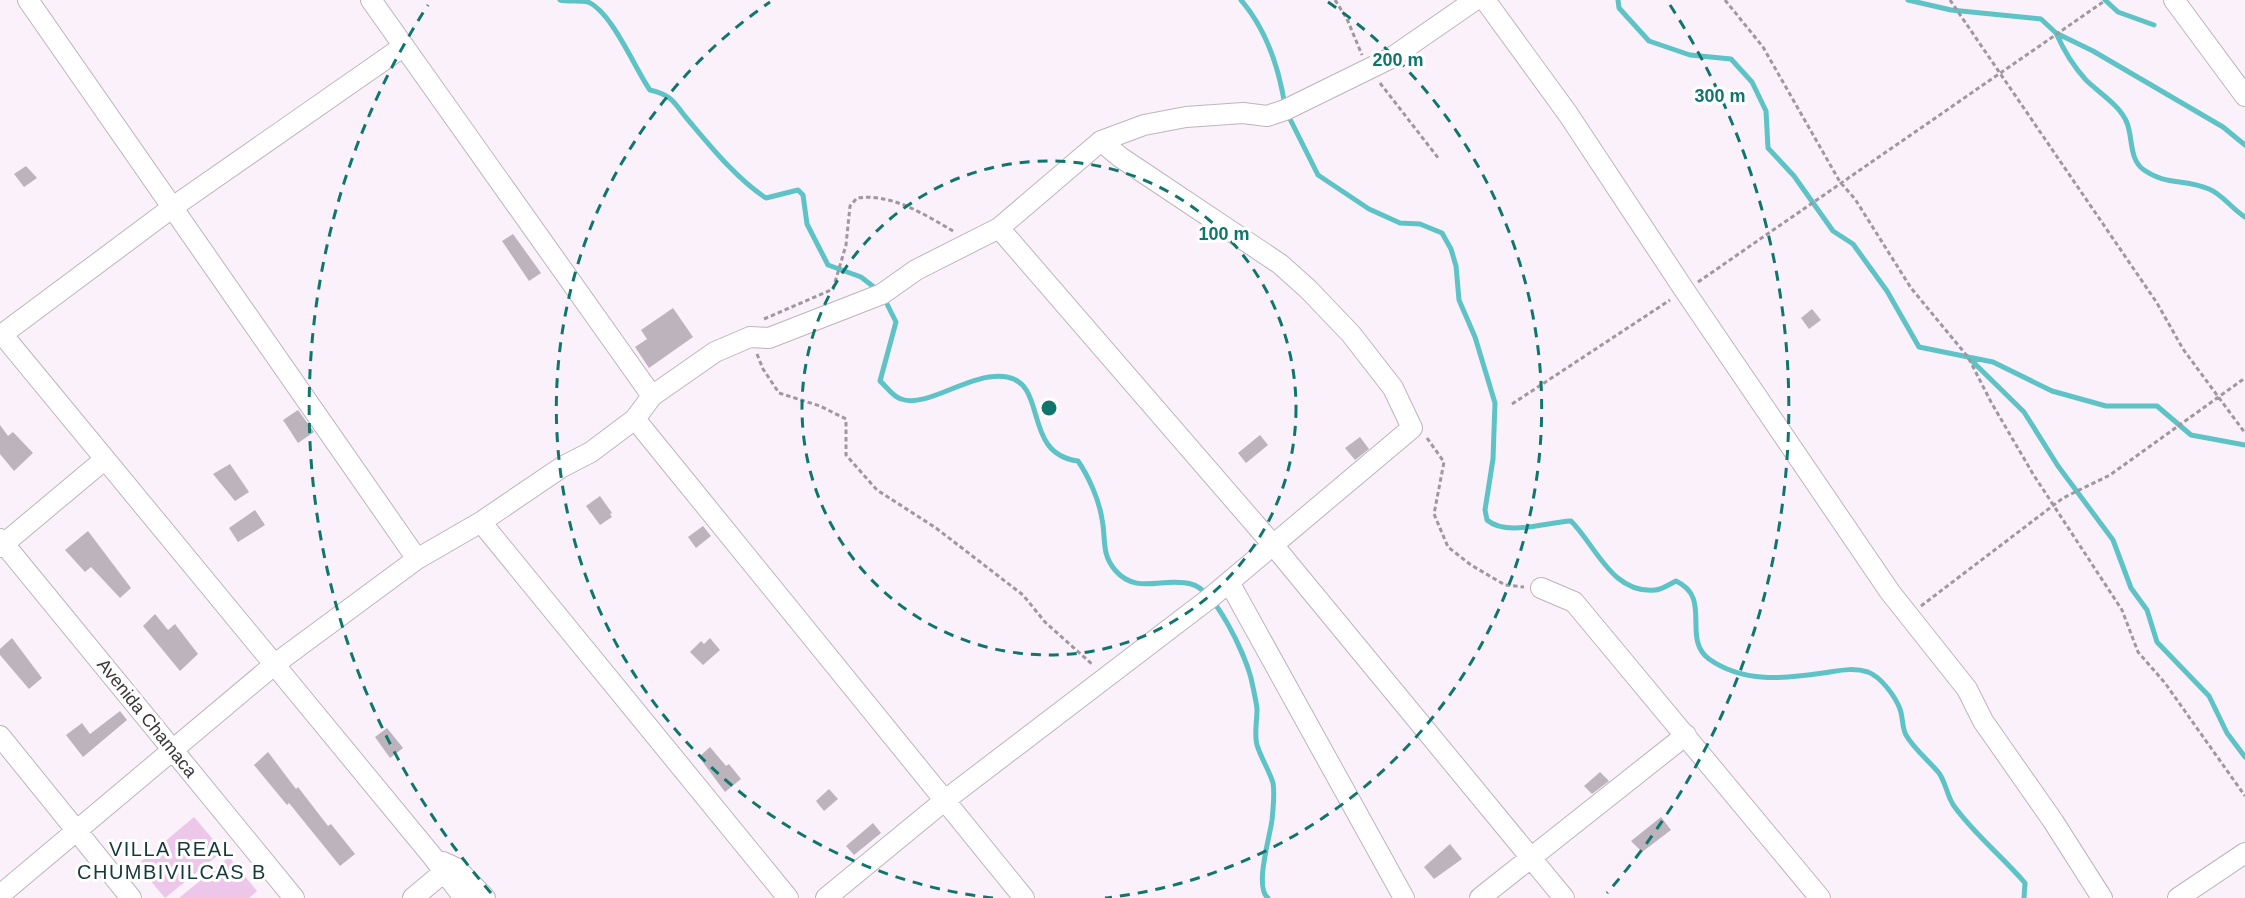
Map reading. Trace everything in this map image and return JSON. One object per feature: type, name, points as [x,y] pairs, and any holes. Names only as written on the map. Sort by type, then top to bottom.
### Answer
[{"type":"street","points":[[28,0],[417,559]]},
{"type":"street","points":[[371,0],[652,396]]},
{"type":"street","points":[[0,895],[274,664],[417,559],[481,522],[562,467],[591,452],[635,420],[652,396],[715,352],[750,337],[769,338],[882,294],[916,270],[999,228],[1101,141],[1144,124],[1186,117],[1243,114],[1267,116],[1317,95],[1401,51],[1475,0]]},
{"type":"street","points":[[1485,0],[1568,114],[1684,291],[1908,613],[1967,689],[1983,721],[2053,820],[2102,898]]},
{"type":"street","points":[[2174,0],[2245,96]]},
{"type":"street","points":[[404,46],[173,207],[1,335],[274,664],[464,898]]},
{"type":"street","points":[[826,898],[944,801],[1230,582],[1412,428],[1410,419],[1393,388],[1351,334],[1287,270],[1120,157],[1101,141]]},
{"type":"street","points":[[999,228],[1274,546],[1564,898]]},
{"type":"street","points":[[635,420],[1024,898]]},
{"type":"street","points":[[1,543],[104,460]]},
{"type":"street","points":[[481,522],[788,898]]},
{"type":"street","name":"Avenida Chamaca","points":[[1,543],[294,898]]},
{"type":"street","points":[[1230,582],[1404,898]]},
{"type":"street","points":[[1541,588],[1574,602],[1820,898]]},
{"type":"street","points":[[1480,898],[1686,735]]},
{"type":"street","points":[[0,736],[131,898]]},
{"type":"street","points":[[2178,898],[2245,853]]},
{"type":"street","points":[[413,898],[438,864]]},
{"type":"street","points":[[438,864],[456,868],[485,898]]},
{"type":"path","points":[[1335,0],[1347,19],[1367,67],[1439,159]]},
{"type":"path","points":[[1725,0],[1763,47],[1839,182],[1855,199],[1911,288],[1968,357],[2007,430],[2122,610],[2138,652],[2165,683],[2245,796]]},
{"type":"path","points":[[1950,0],[2157,303],[2183,349],[2245,433]]},
{"type":"path","points":[[1512,404],[1684,291],[2106,0]]},
{"type":"path","points":[[968,244],[952,231],[894,201],[876,196],[857,198],[850,206],[846,245],[833,289],[758,322],[750,337],[763,369],[779,393],[820,406],[846,419],[846,455],[877,490],[936,528],[1023,595],[1045,622],[1105,678]]},
{"type":"path","points":[[1908,613],[1928,602],[2063,498],[2110,475],[2245,378]]},
{"type":"path","points":[[1412,428],[1420,428],[1444,462],[1434,514],[1448,547],[1471,565],[1505,585],[1541,588]]},
{"type":"shaded area","points":[[194,817],[223,851],[165,898],[137,865]]},
{"type":"shaded area","points":[[229,857],[257,891],[249,898],[179,898]]},
{"type":"building","points":[[26,166],[37,178],[24,187],[14,174]]},
{"type":"building","points":[[513,234],[541,273],[529,281],[502,241]]},
{"type":"building","points":[[673,308],[693,337],[649,368],[635,347],[647,339],[641,330]]},
{"type":"building","points":[[1812,309],[1821,320],[1809,329],[1801,318]]},
{"type":"building","points":[[298,410],[314,432],[298,443],[283,420]]},
{"type":"building","points":[[0,425],[8,436],[13,432],[33,453],[14,471],[0,454]]},
{"type":"building","points":[[1260,435],[1268,445],[1246,463],[1238,453]]},
{"type":"building","points":[[1360,437],[1369,449],[1355,460],[1345,448]]},
{"type":"building","points":[[230,464],[249,492],[235,501],[213,474]]},
{"type":"building","points":[[600,496],[612,513],[610,514],[612,517],[600,525],[586,506]]},
{"type":"building","points":[[255,510],[265,525],[238,542],[229,528]]},
{"type":"building","points":[[703,526],[711,536],[696,548],[688,537]]},
{"type":"building","points":[[88,531],[131,588],[120,598],[91,567],[85,572],[65,550]]},
{"type":"building","points":[[155,614],[168,630],[175,624],[198,654],[180,671],[143,626]]},
{"type":"building","points":[[12,638],[42,678],[29,689],[0,655],[0,649]]},
{"type":"building","points":[[710,638],[720,650],[703,665],[690,652],[701,641],[704,644]]},
{"type":"building","points":[[120,711],[127,720],[83,757],[66,735],[82,723],[90,734]]},
{"type":"building","points":[[387,728],[403,748],[390,758],[375,737]]},
{"type":"building","points":[[710,747],[726,766],[729,764],[741,779],[725,792],[699,757]]},
{"type":"building","points":[[268,752],[296,789],[298,787],[328,826],[331,824],[355,854],[340,866],[289,803],[287,805],[254,765]]},
{"type":"building","points":[[1600,772],[1609,781],[1592,794],[1584,786]]},
{"type":"building","points":[[829,789],[838,799],[824,811],[816,801]]},
{"type":"building","points":[[1661,817],[1671,830],[1642,852],[1631,841]]},
{"type":"building","points":[[873,823],[881,833],[854,855],[846,846]]},
{"type":"building","points":[[1450,844],[1462,859],[1434,879],[1424,867]]},
{"type":"waterway","points":[[560,0],[588,2],[597,8],[614,29],[650,90],[665,95],[673,101],[725,162],[755,190],[766,198],[798,190],[803,195],[807,224],[828,265],[861,277],[879,291]]},
{"type":"waterway","points":[[1241,0],[1258,23],[1270,50],[1285,106]]},
{"type":"waterway","points":[[1618,0],[1619,8],[1649,41],[1690,55],[1731,59],[1752,82],[1766,111],[1768,148],[1794,176],[1833,231],[1853,244],[1887,291],[1919,347],[1993,362],[2052,391],[2106,406],[2157,406],[2191,435],[2245,445]]},
{"type":"waterway","points":[[1908,0],[1951,10],[2041,19],[2056,33],[2093,51],[2223,127],[2245,145]]},
{"type":"waterway","points":[[2105,0],[2118,12],[2154,25]]},
{"type":"waterway","points":[[2056,33],[2081,75],[2124,117],[2139,166],[2160,178],[2209,189],[2245,217]]},
{"type":"waterway","points":[[1288,115],[1318,175],[1369,209],[1400,223],[1420,224],[1442,233],[1451,249],[1456,266],[1459,300],[1475,337],[1495,403],[1493,459],[1485,510],[1487,520],[1495,525],[1516,528],[1571,521],[1606,566],[1616,577],[1627,584],[1640,589],[1655,590],[1676,581],[1687,588],[1693,597],[1697,640],[1701,650],[1709,659],[1722,667],[1749,676],[1778,678],[1840,670],[1873,674],[1883,682],[1895,698],[1906,735],[1939,773],[1954,806],[2025,883],[2024,898]]},
{"type":"waterway","points":[[884,298],[896,322],[880,381],[892,394],[912,401],[937,395],[979,379],[1007,377],[1020,382],[1028,392],[1042,433],[1049,446],[1061,456],[1078,461],[1086,474],[1101,512],[1105,546],[1108,558],[1115,570],[1123,578],[1142,584],[1171,582],[1191,584],[1201,589],[1219,610],[1243,654],[1251,678],[1257,709],[1257,745],[1273,783],[1272,820],[1262,884],[1268,898]]},
{"type":"waterway","points":[[1968,357],[2024,412],[2058,466],[2113,540],[2131,588],[2147,610],[2157,642],[2209,696],[2227,733],[2245,757]]},
{"type":"district","name":"VILLA REAL CHUMBIVILCAS B","points":[[172,860]]}]
